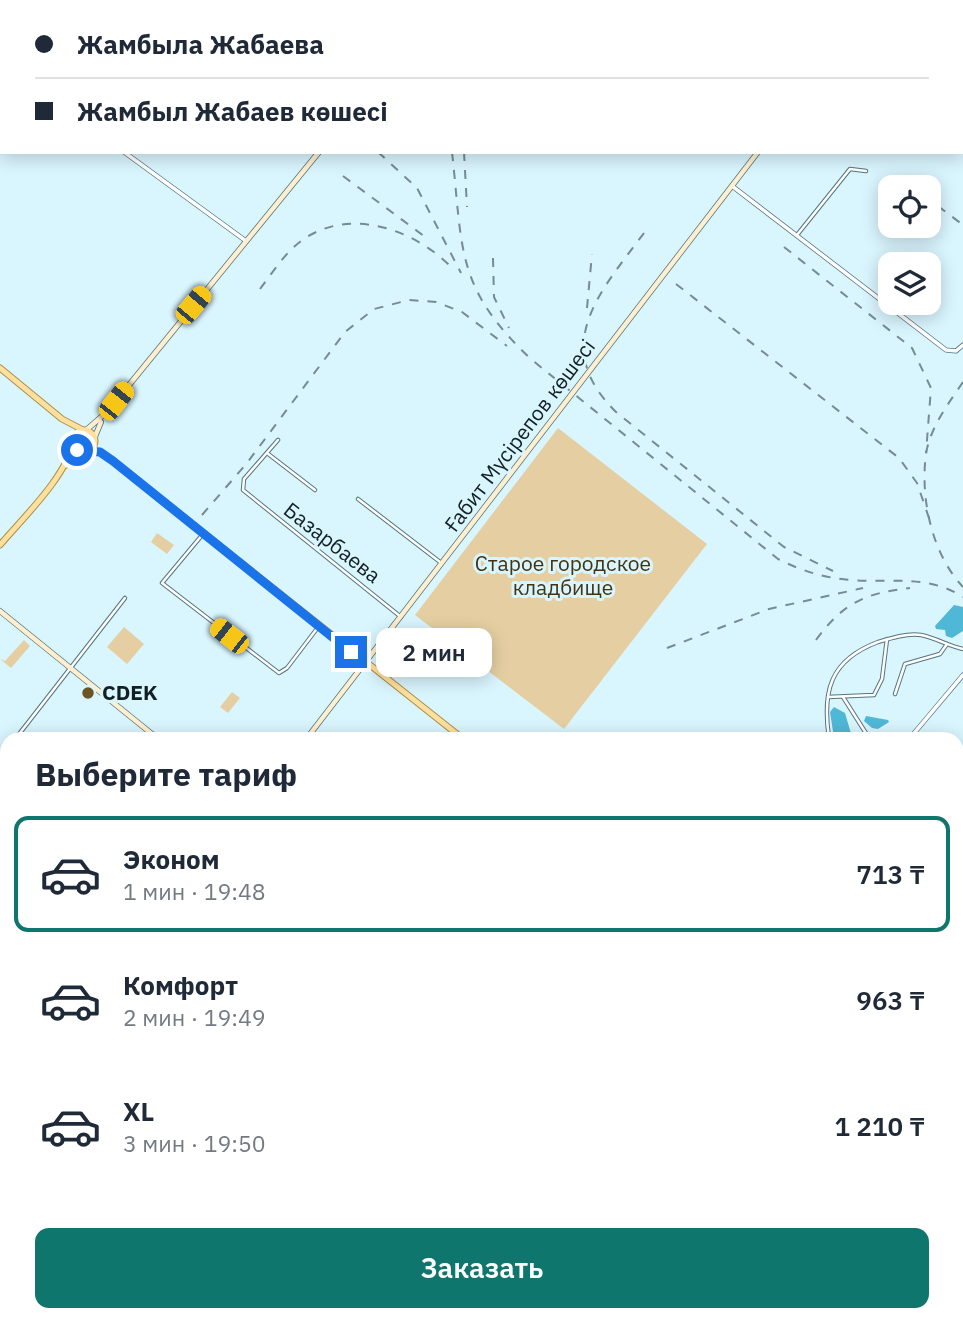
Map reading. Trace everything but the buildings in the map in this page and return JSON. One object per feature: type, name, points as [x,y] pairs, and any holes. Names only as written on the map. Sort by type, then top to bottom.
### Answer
[{"type":"main road","points":[[0,545],[61,470],[71,454],[77,433],[85,431],[107,412],[317,154]]},
{"type":"main road","name":"Ғабит Мүсірепов көшесі","points":[[312,732],[756,154]]},
{"type":"main road","points":[[0,368],[62,419],[85,431],[113,461]]},
{"type":"main road","points":[[61,470],[92,448],[107,412]]},
{"type":"main road","points":[[62,419],[76,449],[100,452],[113,461],[452,732]]},
{"type":"main road","points":[[0,611],[150,732]]},
{"type":"street","points":[[127,154],[246,241]]},
{"type":"street","points":[[797,236],[850,169],[866,171]]},
{"type":"street","points":[[732,186],[946,350],[956,351],[963,345]]},
{"type":"street","points":[[278,440],[267,453],[315,490]]},
{"type":"street","name":"Базарбаева","points":[[267,453],[244,479],[241,486],[245,492],[401,617]]},
{"type":"street","points":[[358,499],[443,564]]},
{"type":"street","points":[[203,534],[162,583],[277,672],[287,668],[319,626]]},
{"type":"street","points":[[21,732],[125,598]]},
{"type":"street","points":[[828,732],[825,711],[828,696],[845,660],[887,639],[922,635],[963,649]]},
{"type":"street","points":[[828,696],[875,694],[882,679],[887,639]]},
{"type":"street","points":[[895,694],[905,664],[940,654],[947,644]]},
{"type":"street","points":[[915,732],[963,675]]},
{"type":"street","points":[[844,697],[865,732]]},
{"type":"green space","name":"Старое городское кладбище","points":[[558,428],[707,544],[564,729],[415,615]]},
{"type":"green space","points":[[81,433],[87,433],[92,441],[90,447],[81,449],[76,444],[76,438]]},
{"type":"green space","points":[[157,533],[174,545],[167,554],[151,542]]},
{"type":"green space","points":[[124,627],[144,644],[127,664],[107,647]]},
{"type":"green space","points":[[24,640],[30,646],[11,668],[0,659],[5,661]]},
{"type":"green space","points":[[232,692],[240,698],[228,713],[220,707]]},
{"type":"water","points":[[954,605],[963,607],[963,631],[952,638],[946,636],[945,630],[936,629],[935,626]]},
{"type":"water","points":[[834,707],[845,713],[851,732],[833,732],[830,712]]},
{"type":"water","points":[[866,716],[889,722],[878,729],[872,728],[864,721]]},
{"type":"railway","points":[[380,154],[417,188],[461,273]]},
{"type":"railway","points":[[452,154],[458,216],[467,266],[489,311],[532,360],[778,559],[832,578],[923,582],[963,597]]},
{"type":"railway","points":[[464,154],[467,207]]},
{"type":"railway","points":[[343,176],[428,239]]},
{"type":"railway","points":[[941,208],[963,225]]},
{"type":"railway","points":[[260,289],[281,261],[300,242],[326,228],[345,224],[365,224],[405,235],[440,256],[454,270]]},
{"type":"railway","points":[[644,233],[598,298],[588,320],[584,342],[586,364],[596,388],[616,412],[784,547],[833,571]]},
{"type":"railway","points":[[784,247],[912,348],[931,388],[926,453]]},
{"type":"railway","points":[[587,308],[592,254]]},
{"type":"railway","points":[[493,258],[494,297],[509,328]]},
{"type":"railway","points":[[676,284],[899,458],[917,483],[929,518]]},
{"type":"railway","points":[[202,515],[247,463],[345,332],[374,309],[409,300],[436,302],[462,312],[507,346]]},
{"type":"railway","points":[[963,382],[940,416],[931,435],[925,471],[927,507],[936,542],[943,559],[963,587]]},
{"type":"railway","points":[[667,648],[769,609],[863,588]]},
{"type":"railway","points":[[816,640],[836,617],[856,602],[880,593],[910,588]]},
{"type":"place","name":"CDEK","points":[[88,693]]},
{"type":"route","points":[[77,450],[100,452],[113,461],[351,652]]}]
